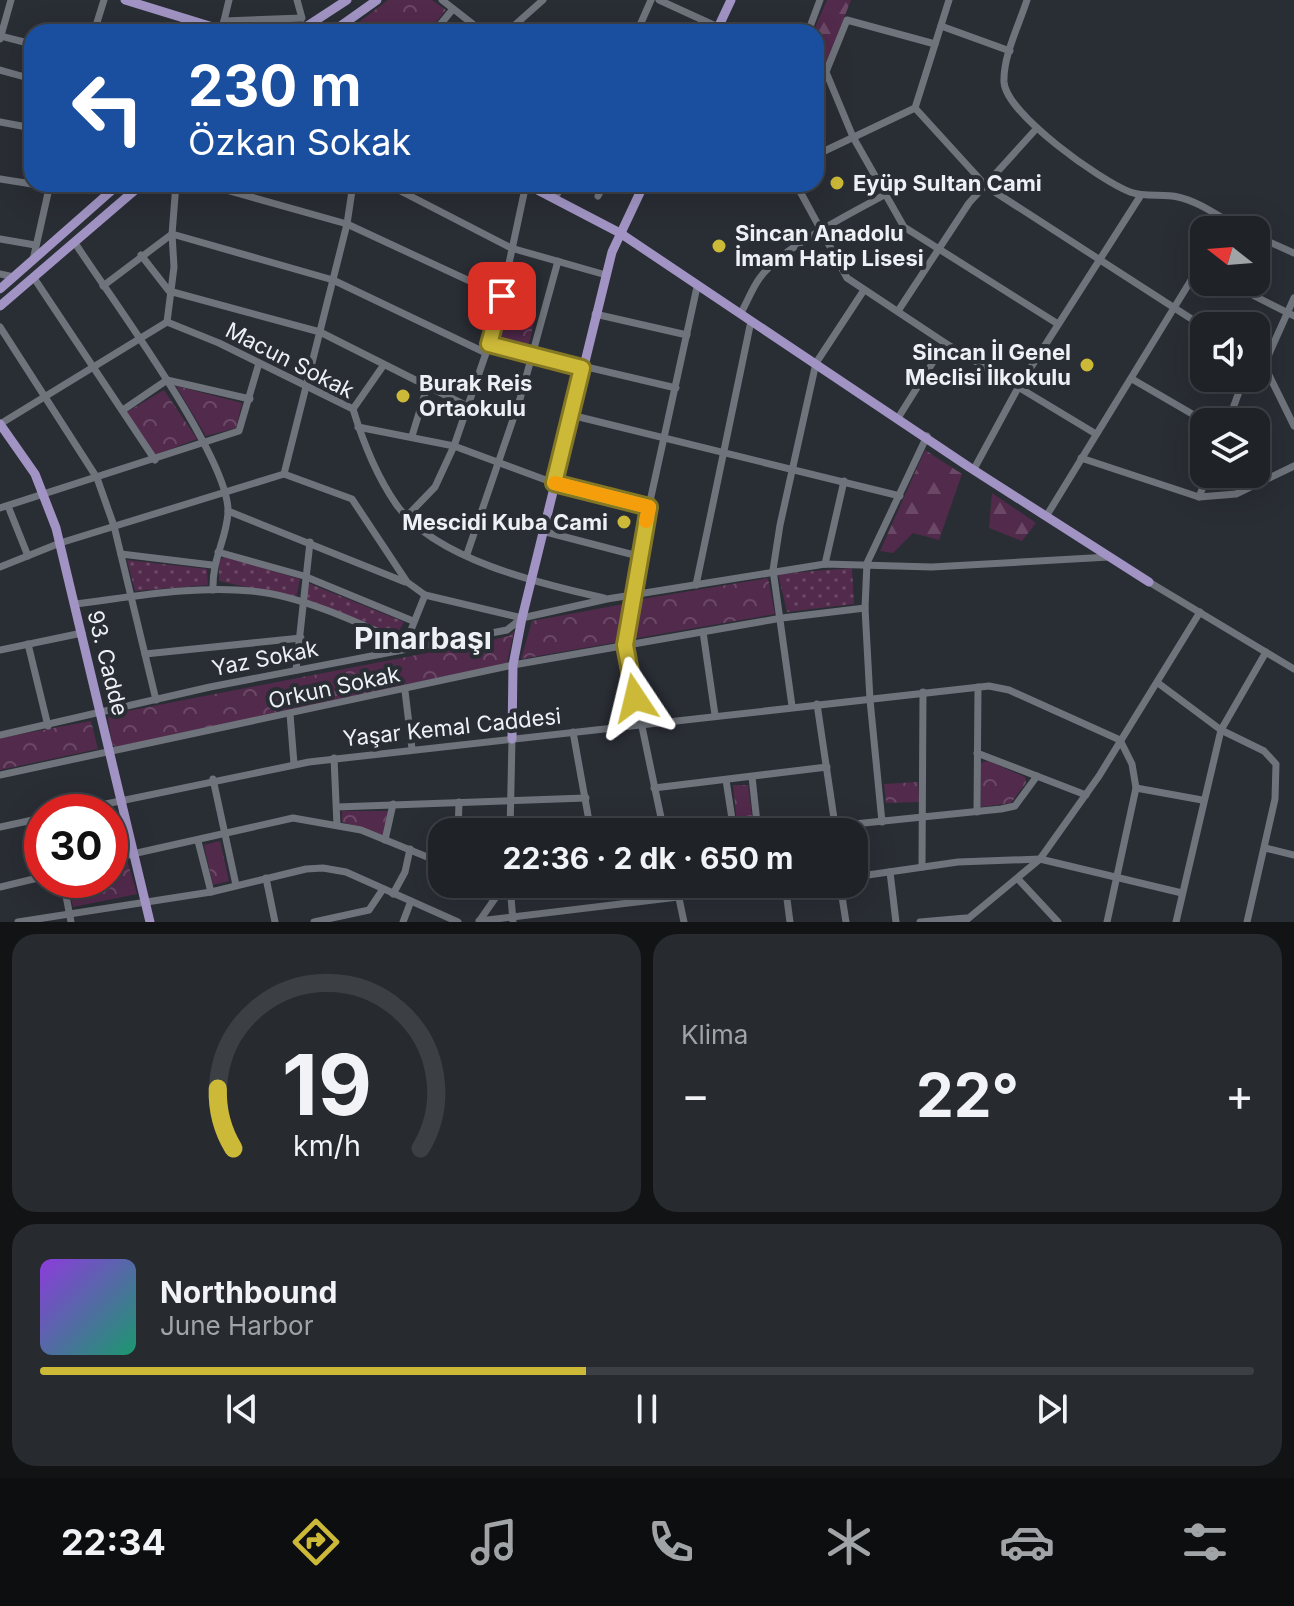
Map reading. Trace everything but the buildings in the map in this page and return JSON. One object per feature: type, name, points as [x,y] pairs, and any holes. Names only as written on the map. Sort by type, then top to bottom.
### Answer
[{"type":"main road","points":[[125,0],[198,24]]},
{"type":"main road","points":[[311,24],[347,0]]},
{"type":"main road","points":[[344,24],[377,0]]},
{"type":"main road","points":[[720,24],[731,0]]},
{"type":"main road","points":[[0,289],[110,192]]},
{"type":"main road","points":[[0,306],[133,192]]},
{"type":"main road","points":[[543,192],[620,233],[697,287],[1149,582]]},
{"type":"main road","points":[[512,739],[513,665],[542,531],[606,275],[620,233],[640,192]]},
{"type":"main road","name":"93. Cadde","points":[[0,424],[35,474],[60,543],[122,794]]},
{"type":"main road","name":"93. Cadde","points":[[128,826],[150,922]]},
{"type":"street","points":[[11,0],[0,37],[24,42]]},
{"type":"street","points":[[96,24],[104,0]]},
{"type":"street","points":[[216,24],[229,0]]},
{"type":"street","points":[[253,24],[302,18],[297,0]]},
{"type":"street","points":[[442,0],[473,24]]},
{"type":"street","points":[[516,24],[543,0]]},
{"type":"street","points":[[640,24],[651,0]]},
{"type":"street","points":[[659,0],[705,24]]},
{"type":"street","points":[[811,24],[820,0]]},
{"type":"street","points":[[824,151],[915,108],[949,0]]},
{"type":"street","points":[[1027,0],[1005,73],[1007,94],[1037,128],[1121,188],[1141,195],[1177,196],[1215,216]]},
{"type":"street","points":[[441,24],[453,9]]},
{"type":"street","points":[[935,44],[847,20],[826,72],[853,137],[904,227],[937,251],[1058,324]]},
{"type":"street","points":[[941,26],[1010,51]]},
{"type":"street","points":[[0,70],[24,77]]},
{"type":"street","points":[[915,108],[987,187],[1190,318]]},
{"type":"street","points":[[0,122],[24,126]]},
{"type":"street","points":[[898,311],[969,203],[987,187],[1037,128]]},
{"type":"street","points":[[0,179],[24,183]]},
{"type":"street","points":[[32,261],[47,192]]},
{"type":"street","points":[[0,424],[167,322],[174,267],[172,234],[175,192]]},
{"type":"street","points":[[233,192],[347,224],[502,296]]},
{"type":"street","points":[[284,474],[347,224],[352,192]]},
{"type":"street","points":[[402,192],[511,248],[606,275]]},
{"type":"street","points":[[408,515],[435,487],[454,446],[502,296],[524,192]]},
{"type":"street","points":[[555,198],[558,192]]},
{"type":"street","points":[[598,196],[600,192]]},
{"type":"street","points":[[800,192],[840,270],[864,290],[1096,434]]},
{"type":"street","points":[[741,313],[760,276],[821,230],[886,194]]},
{"type":"street","points":[[974,469],[1019,386],[1141,195]]},
{"type":"street","points":[[103,286],[172,234]]},
{"type":"street","points":[[172,234],[333,280],[487,349],[532,355],[676,388]]},
{"type":"street","points":[[0,239],[35,245]]},
{"type":"street","points":[[1270,242],[1294,253]]},
{"type":"street","points":[[75,243],[204,441],[228,511],[212,565],[213,590]]},
{"type":"street","points":[[141,255],[169,291],[320,332],[467,406]]},
{"type":"street","points":[[467,554],[499,463],[558,261]]},
{"type":"street","points":[[0,274],[14,277]]},
{"type":"street","points":[[34,278],[155,460]]},
{"type":"street","points":[[1047,515],[1190,285]]},
{"type":"street","points":[[661,818],[625,645],[638,556],[697,287]]},
{"type":"street","points":[[792,706],[773,570],[791,467],[816,363],[864,290]]},
{"type":"street","points":[[1256,296],[1291,313]]},
{"type":"street","points":[[1270,343],[1291,313],[1294,298]]},
{"type":"street","points":[[595,314],[687,335]]},
{"type":"street","points":[[696,585],[751,321]]},
{"type":"street","name":"Macun Sokak","points":[[167,322],[353,409],[358,427],[397,506],[428,534],[532,581],[607,599]]},
{"type":"street","points":[[0,327],[97,478],[114,526],[156,700]]},
{"type":"street","points":[[898,418],[945,343]]},
{"type":"street","points":[[28,556],[4,507],[239,431],[259,363]]},
{"type":"street","points":[[353,409],[383,366]]},
{"type":"street","points":[[1132,379],[1190,413]]},
{"type":"street","points":[[123,410],[167,380],[250,399]]},
{"type":"street","points":[[1270,381],[1294,426]]},
{"type":"street","points":[[412,436],[427,387]]},
{"type":"street","points":[[1284,405],[1294,400]]},
{"type":"street","points":[[571,415],[900,496]]},
{"type":"street","points":[[358,427],[454,446],[554,483],[649,507]]},
{"type":"street","points":[[882,822],[870,700],[865,608],[867,563],[927,436]]},
{"type":"street","points":[[1081,458],[1199,497],[1236,494],[1294,466]]},
{"type":"street","points":[[0,567],[60,543],[284,474],[352,499],[407,582]]},
{"type":"street","points":[[825,564],[844,481]]},
{"type":"street","points":[[1199,497],[1203,488]]},
{"type":"street","points":[[228,511],[407,582],[425,595],[522,618]]},
{"type":"street","points":[[542,531],[638,556]]},
{"type":"street","points":[[296,670],[310,542]]},
{"type":"street","points":[[218,552],[304,576],[413,621]]},
{"type":"street","points":[[121,554],[212,565]]},
{"type":"street","name":"Yaz Sokak","points":[[0,735],[296,670],[507,630],[522,618],[607,599],[632,598],[773,570],[825,564],[932,567],[1110,557]]},
{"type":"street","points":[[1149,582],[1294,669]]},
{"type":"street","points":[[75,604],[213,590],[255,591],[302,603],[414,648]]},
{"type":"street","points":[[405,645],[425,595]]},
{"type":"street","name":"Orkun Sokak","points":[[0,775],[405,691],[513,665],[782,618],[865,608]]},
{"type":"street","points":[[920,922],[971,919],[1040,859],[1086,795],[1200,612]]},
{"type":"street","points":[[703,632],[715,715]]},
{"type":"street","points":[[0,650],[82,633]]},
{"type":"street","points":[[145,654],[301,638]]},
{"type":"street","points":[[28,644],[48,726]]},
{"type":"street","points":[[1176,922],[1202,800],[1221,730],[1266,652]]},
{"type":"street","points":[[1158,683],[1221,730],[1264,751],[1276,764],[1275,799],[1247,922]]},
{"type":"street","points":[[977,812],[978,687]]},
{"type":"street","name":"Yaşar Kemal Caddesi","points":[[128,798],[334,758],[978,687],[1009,690],[1120,740]]},
{"type":"street","points":[[405,691],[412,749]]},
{"type":"street","points":[[922,867],[923,692]]},
{"type":"street","points":[[817,704],[835,818]]},
{"type":"street","points":[[290,714],[294,764]]},
{"type":"street","points":[[573,732],[589,818]]},
{"type":"street","points":[[510,818],[512,739]]},
{"type":"street","points":[[1107,922],[1136,788],[1132,764],[1120,740]]},
{"type":"street","points":[[977,753],[1086,795]]},
{"type":"street","points":[[334,758],[337,825]]},
{"type":"street","points":[[654,788],[827,767]]},
{"type":"street","points":[[868,824],[1015,806],[1037,776]]},
{"type":"street","points":[[752,777],[756,818]]},
{"type":"street","points":[[213,779],[236,885]]},
{"type":"street","points":[[726,780],[732,818]]},
{"type":"street","points":[[1136,788],[1202,800]]},
{"type":"street","points":[[337,807],[586,798]]},
{"type":"street","points":[[458,818],[459,802]]},
{"type":"street","points":[[385,840],[393,804]]},
{"type":"street","points":[[128,855],[293,818],[337,825],[428,857]]},
{"type":"street","points":[[0,827],[24,822]]},
{"type":"street","points":[[198,841],[211,892]]},
{"type":"street","points":[[1265,848],[1294,855]]},
{"type":"street","points":[[393,894],[405,872],[410,849]]},
{"type":"street","points":[[868,875],[922,867],[1040,859],[1182,893]]},
{"type":"street","points":[[18,922],[211,892],[323,868],[346,872],[458,922]]},
{"type":"street","points":[[890,872],[896,922]]},
{"type":"street","points":[[266,878],[275,922]]},
{"type":"street","points":[[1018,879],[1058,922]]},
{"type":"street","points":[[0,887],[24,881]]},
{"type":"street","points":[[314,922],[369,910],[383,889]]},
{"type":"street","points":[[66,898],[71,922]]},
{"type":"street","points":[[479,922],[497,898]]},
{"type":"street","points":[[510,898],[512,920]]},
{"type":"street","points":[[479,922],[529,919],[672,898]]},
{"type":"street","points":[[679,898],[684,922]]},
{"type":"street","points":[[787,898],[790,922]]},
{"type":"street","points":[[842,898],[846,922]]},
{"type":"street","points":[[403,922],[411,901]]},
{"type":"green space","points":[[388,0],[432,0],[446,10],[435,24],[356,24]]},
{"type":"green space","points":[[827,0],[851,0],[826,64],[824,24],[816,24]]},
{"type":"green space","points":[[503,306],[536,314],[527,351],[494,343]]},
{"type":"green space","points":[[176,386],[242,403],[236,428],[206,436]]},
{"type":"green space","points":[[164,390],[197,439],[155,455],[127,412]]},
{"type":"green space","points":[[925,450],[962,474],[939,540],[913,533],[893,553],[880,551]]},
{"type":"green space","points":[[992,493],[1036,523],[1022,541],[989,528]]},
{"type":"green space","points":[[225,557],[300,579],[296,598],[219,581],[219,560]]},
{"type":"green space","points":[[127,560],[207,569],[208,585],[135,591]]},
{"type":"green space","points":[[852,568],[854,604],[787,612],[778,574]]},
{"type":"green space","points":[[768,578],[775,614],[632,639],[636,600]]},
{"type":"green space","points":[[308,583],[404,622],[396,637],[307,601]]},
{"type":"green space","points":[[624,604],[618,642],[521,659],[532,621]]},
{"type":"green space","points":[[514,631],[507,663],[116,747],[112,744],[108,718],[112,714],[473,644],[509,636]]},
{"type":"green space","points":[[91,721],[98,749],[0,770],[0,738]]},
{"type":"green space","points":[[988,761],[1025,777],[1026,783],[1011,803],[981,807],[980,763]]},
{"type":"green space","points":[[918,782],[919,802],[886,803],[884,784]]},
{"type":"green space","points":[[733,785],[748,785],[752,818],[737,818]]},
{"type":"green space","points":[[342,811],[388,811],[383,835],[342,822]]},
{"type":"green space","points":[[220,841],[229,881],[213,885],[204,845]]},
{"type":"green space","points":[[128,863],[137,894],[128,896]]},
{"type":"green space","points":[[71,898],[117,898],[73,907]]},
{"type":"slow traffic","points":[[555,483],[649,507],[646,521]]},
{"type":"place","name":"Eyüp Sultan Cami","points":[[837,183]]},
{"type":"place","name":"Sincan Anadolu İmam Hatip Lisesi","points":[[719,246]]},
{"type":"place","name":"Sincan İl Genel Meclisi İlkokulu","points":[[1087,365]]},
{"type":"place","name":"Burak Reis Ortaokulu","points":[[403,396]]},
{"type":"place","name":"Mescidi Kuba Cami","points":[[624,522]]},
{"type":"district","name":"Pınarbaşı","points":[[423,639]]},
{"type":"route","points":[[502,296],[489,344],[582,368],[554,483],[649,507],[638,556],[625,645],[635,698]]}]
